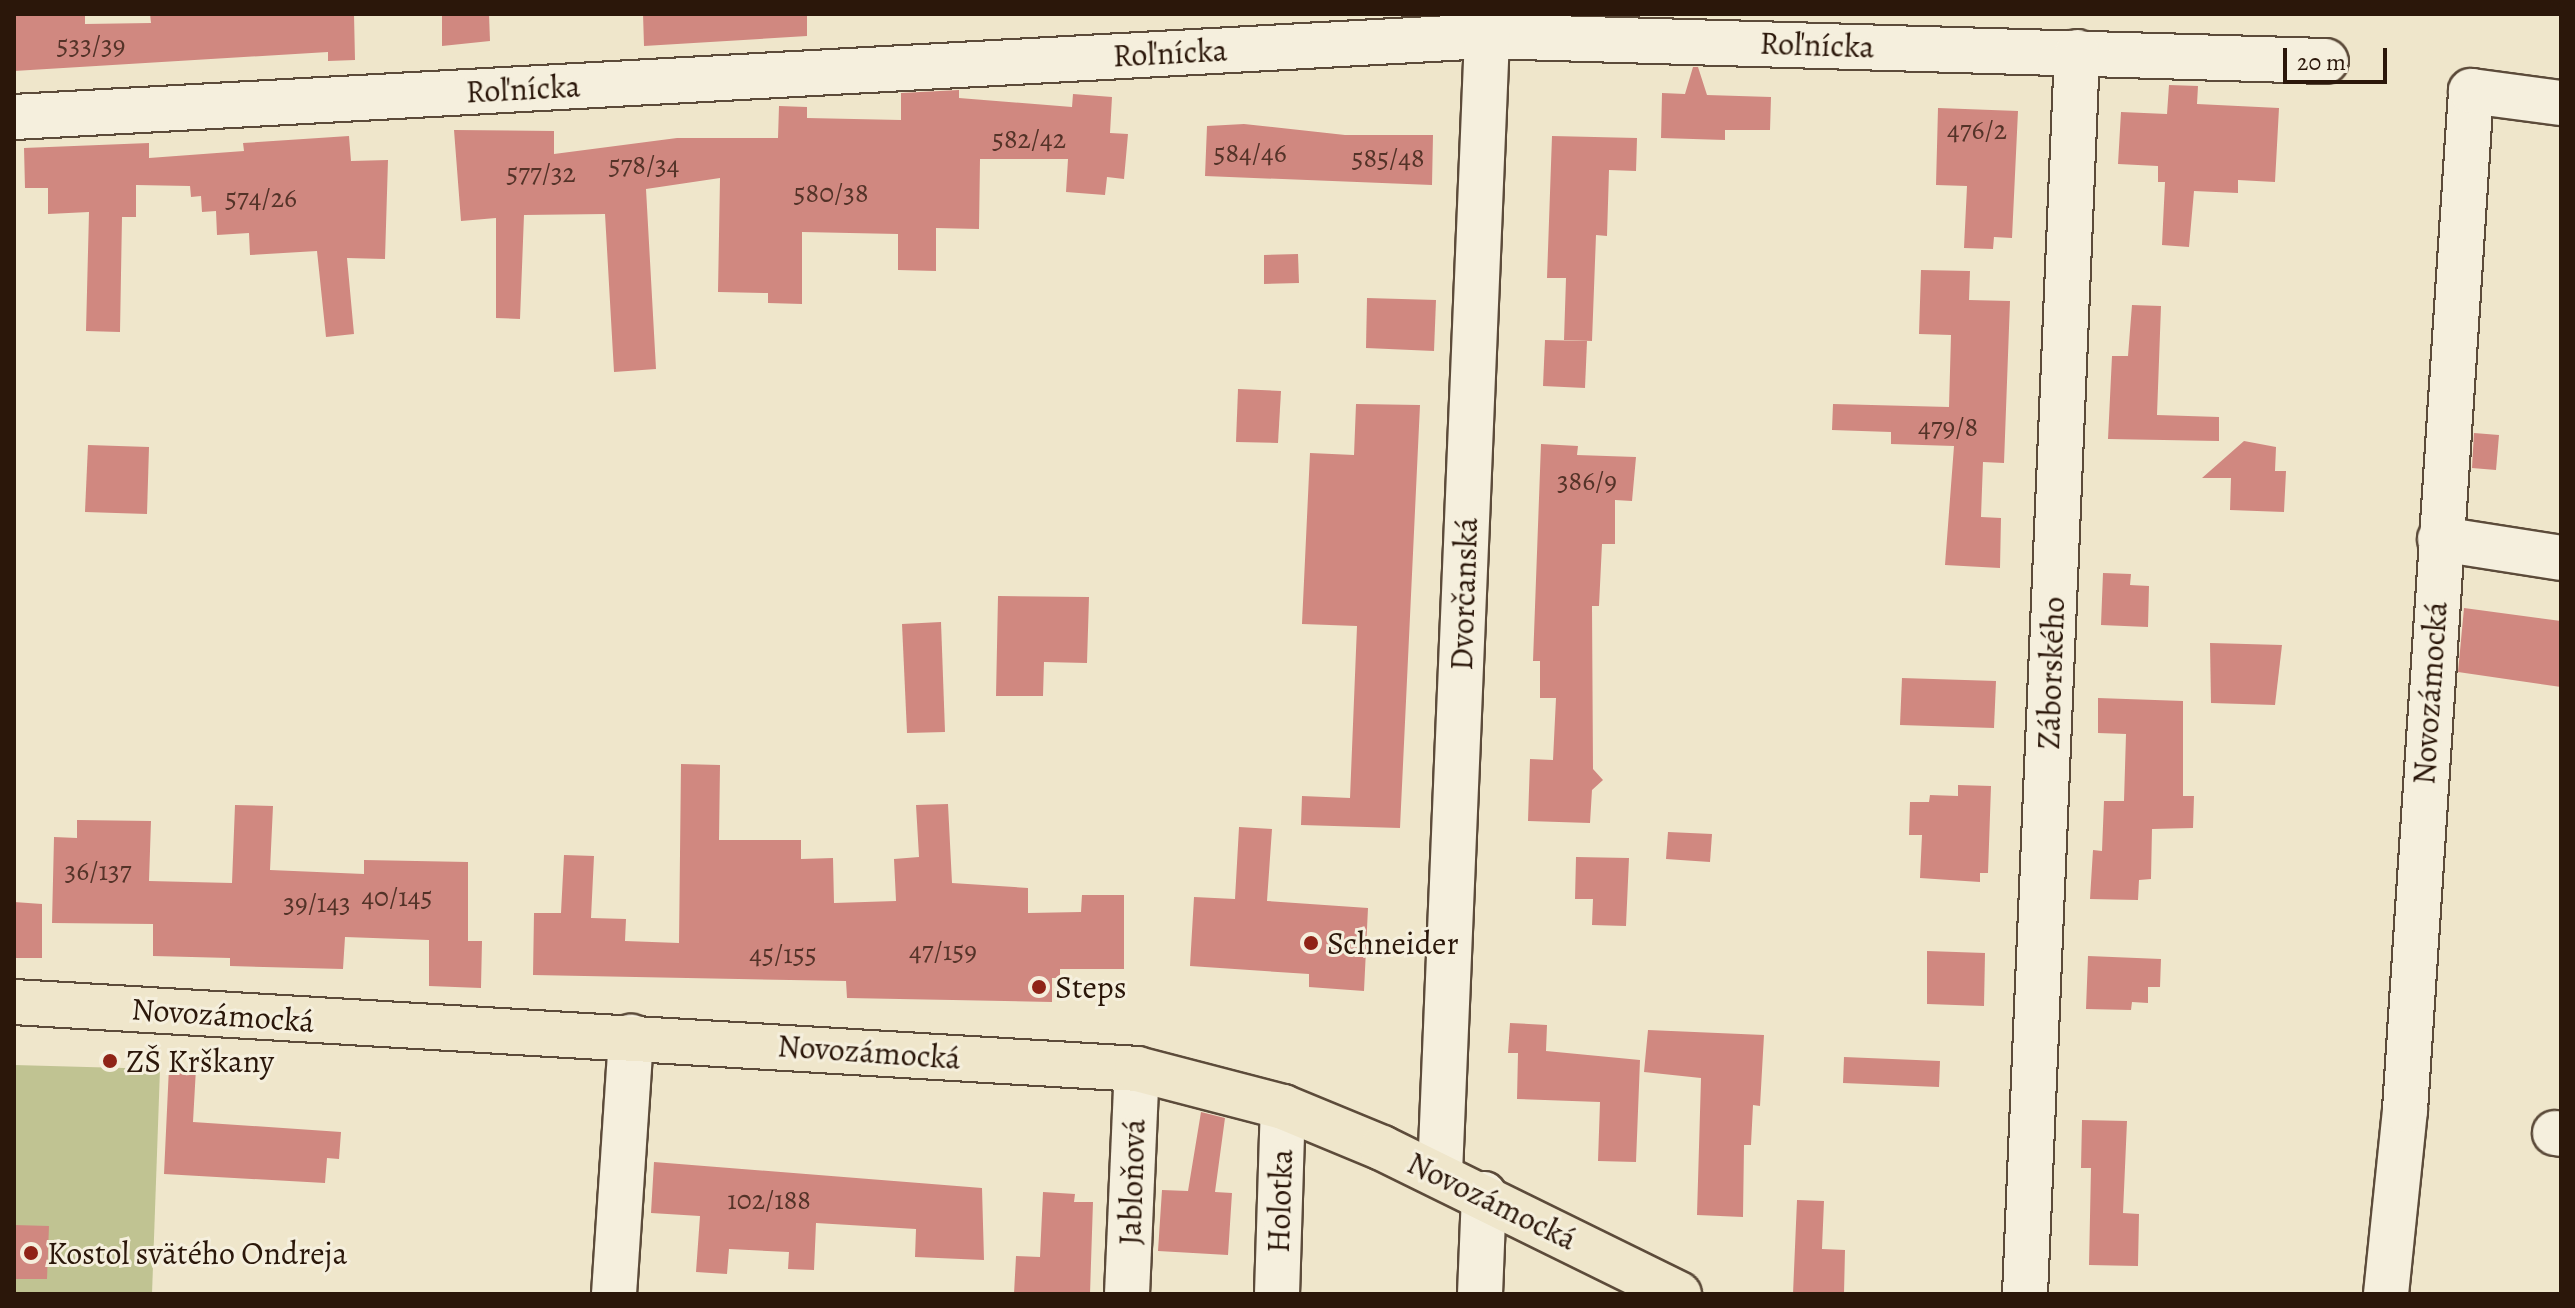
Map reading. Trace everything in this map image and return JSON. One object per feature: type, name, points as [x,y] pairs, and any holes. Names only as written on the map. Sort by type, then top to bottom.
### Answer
[{"type":"main road","name":"Novozámocká","points":[[14,1002],[1137,1069],[1283,1107],[1440,1173],[1679,1294]]},
{"type":"street","name":"Roľnícka","points":[[14,117],[1488,25],[2326,61]]},
{"type":"street","name":"Dvorčanská","points":[[1440,1173],[1488,25]]},
{"type":"street","name":"Záborského","points":[[2025,1294],[2077,52]]},
{"type":"street","name":"Novozámocká","points":[[2386,1294],[2405,1110],[2471,91],[2561,103]]},
{"type":"street","points":[[2440,539],[2561,558]]},
{"type":"street","points":[[614,1294],[631,1037]]},
{"type":"street","name":"Jabloňová","points":[[1127,1294],[1137,1069]]},
{"type":"street","name":"Holotka","points":[[1277,1294],[1283,1107]]},
{"type":"street","points":[[1480,1294],[1484,1194]]},
{"type":"green space","points":[[14,1065],[160,1069],[152,1294],[14,1294]]},
{"type":"building","points":[[14,14],[85,14],[85,24],[151,23],[150,14],[354,14],[355,60],[328,61],[328,52],[14,71]]},
{"type":"building","points":[[442,14],[489,14],[490,41],[442,46]]},
{"type":"building","points":[[643,14],[807,14],[807,36],[644,46]]},
{"type":"building","points":[[1693,67],[1698,67],[1707,95],[1771,97],[1770,130],[1725,130],[1725,140],[1661,138],[1662,93],[1685,94]]},
{"type":"building","points":[[2169,85],[2198,86],[2197,104],[2279,108],[2275,182],[2238,180],[2238,193],[2194,191],[2189,247],[2162,245],[2165,182],[2158,182],[2158,166],[2118,164],[2121,112],[2167,114]]},
{"type":"building","points":[[959,90],[959,98],[1072,107],[1073,94],[1112,97],[1110,133],[1128,134],[1124,179],[1107,177],[1105,195],[1066,192],[1068,159],[980,159],[979,229],[936,228],[936,271],[898,270],[898,234],[802,232],[802,304],[768,303],[768,293],[718,292],[720,178],[646,189],[656,369],[614,372],[605,214],[524,215],[520,319],[496,318],[496,218],[461,221],[454,130],[554,131],[554,154],[677,138],[778,138],[779,106],[807,107],[807,118],[901,120],[901,93]]},
{"type":"building","points":[[1938,108],[2018,111],[2012,238],[1994,237],[1993,249],[1964,248],[1967,186],[1936,185]]},
{"type":"building","points":[[1244,124],[1345,135],[1433,135],[1432,185],[1205,176],[1207,126]]},
{"type":"building","points":[[349,136],[351,161],[388,160],[385,259],[347,258],[354,334],[326,337],[317,251],[250,255],[249,233],[217,235],[216,211],[202,212],[201,196],[191,197],[190,186],[136,185],[136,217],[122,217],[120,332],[86,331],[89,212],[48,214],[48,188],[25,188],[24,148],[149,143],[149,158],[244,151],[243,143]]},
{"type":"building","points":[[1552,136],[1637,138],[1636,171],[1609,170],[1607,236],[1596,235],[1592,341],[1564,340],[1566,278],[1547,278]]},
{"type":"building","points":[[1298,254],[1299,283],[1264,284],[1264,255]]},
{"type":"building","points":[[1921,270],[1970,271],[1969,300],[2010,301],[2004,463],[1983,462],[1981,517],[2001,518],[2000,568],[1945,565],[1954,446],[1891,444],[1891,432],[1832,430],[1833,404],[1949,407],[1951,335],[1919,334]]},
{"type":"building","points":[[1367,298],[1436,300],[1434,351],[1366,348]]},
{"type":"building","points":[[2132,305],[2161,306],[2157,415],[2219,417],[2219,441],[2108,439],[2112,356],[2128,356]]},
{"type":"building","points":[[1545,340],[1587,341],[1585,388],[1543,386]]},
{"type":"building","points":[[1238,389],[1281,391],[1278,443],[1236,442]]},
{"type":"building","points":[[1356,404],[1420,405],[1400,828],[1301,825],[1302,796],[1350,798],[1357,626],[1302,624],[1310,453],[1354,455]]},
{"type":"building","points":[[2474,433],[2499,435],[2496,470],[2472,468]]},
{"type":"building","points":[[2244,441],[2276,447],[2275,471],[2286,471],[2284,512],[2230,510],[2231,478],[2202,478]]},
{"type":"building","points":[[1541,444],[1578,446],[1577,455],[1636,457],[1632,501],[1615,500],[1615,544],[1602,544],[1599,606],[1592,606],[1593,769],[1603,780],[1592,790],[1590,823],[1528,821],[1530,759],[1553,760],[1556,698],[1540,698],[1540,661],[1533,661]]},
{"type":"building","points":[[88,445],[149,447],[147,514],[85,512]]},
{"type":"building","points":[[2103,573],[2131,574],[2130,585],[2149,586],[2148,627],[2101,625]]},
{"type":"building","points":[[998,596],[1089,597],[1087,663],[1044,662],[1043,696],[996,696]]},
{"type":"building","points":[[2464,608],[2561,621],[2561,687],[2458,672]]},
{"type":"building","points":[[941,622],[945,732],[907,733],[902,624]]},
{"type":"building","points":[[2210,643],[2282,645],[2275,705],[2211,703]]},
{"type":"building","points":[[1902,678],[1996,681],[1994,728],[1900,725]]},
{"type":"building","points":[[2098,698],[2183,701],[2183,796],[2194,796],[2193,828],[2152,829],[2151,879],[2139,880],[2138,900],[2090,899],[2093,850],[2102,851],[2104,801],[2124,801],[2126,734],[2098,733]]},
{"type":"building","points":[[681,764],[720,765],[719,840],[801,840],[801,859],[833,858],[834,903],[896,901],[894,859],[919,857],[916,805],[948,804],[952,883],[1028,888],[1028,913],[1081,912],[1082,895],[1124,895],[1124,969],[1060,969],[1060,978],[1052,978],[1052,1002],[847,998],[846,981],[533,975],[534,913],[561,913],[564,855],[594,856],[591,918],[626,919],[625,941],[679,943]]},
{"type":"building","points":[[1958,785],[1991,786],[1988,873],[1980,873],[1980,882],[1920,878],[1922,835],[1909,835],[1910,802],[1929,802],[1930,795],[1958,796]]},
{"type":"building","points":[[235,805],[273,806],[270,870],[364,874],[364,860],[468,862],[468,941],[482,941],[481,988],[429,986],[429,940],[345,937],[343,969],[230,966],[230,958],[153,956],[153,924],[52,923],[54,837],[77,838],[77,820],[151,821],[149,881],[232,883]]},
{"type":"building","points":[[1239,827],[1272,829],[1267,901],[1368,908],[1364,991],[1309,987],[1309,974],[1190,966],[1194,897],[1235,899]]},
{"type":"building","points":[[1668,832],[1712,834],[1710,862],[1666,859]]},
{"type":"building","points":[[1576,857],[1629,858],[1626,926],[1592,925],[1593,899],[1575,899]]},
{"type":"building","points":[[14,902],[42,904],[42,958],[14,958]]},
{"type":"building","points":[[1927,951],[1985,953],[1984,1006],[1927,1004]]},
{"type":"building","points":[[2088,956],[2161,959],[2160,987],[2148,987],[2148,1003],[2132,1002],[2131,1010],[2086,1009]]},
{"type":"building","points":[[1510,1023],[1547,1025],[1546,1051],[1640,1060],[1636,1162],[1598,1161],[1600,1102],[1517,1099],[1518,1053],[1508,1053]]},
{"type":"building","points":[[1648,1030],[1764,1035],[1760,1106],[1753,1105],[1751,1145],[1744,1145],[1743,1217],[1697,1215],[1701,1078],[1644,1072]]},
{"type":"building","points":[[1844,1057],[1940,1061],[1939,1087],[1843,1083]]},
{"type":"building","points":[[169,1067],[196,1068],[193,1122],[341,1132],[339,1159],[327,1158],[325,1183],[164,1174]]},
{"type":"building","points":[[1201,1112],[1225,1118],[1215,1192],[1232,1193],[1228,1255],[1158,1251],[1162,1190],[1188,1191]]},
{"type":"building","points":[[2082,1120],[2127,1121],[2123,1213],[2139,1214],[2138,1266],[2089,1265],[2091,1168],[2081,1168]]},
{"type":"building","points":[[654,1162],[982,1188],[984,1260],[915,1257],[916,1229],[816,1223],[814,1270],[788,1269],[789,1252],[729,1249],[727,1274],[696,1272],[700,1216],[651,1213]]},
{"type":"building","points":[[1043,1192],[1075,1194],[1074,1202],[1093,1202],[1090,1294],[1014,1294],[1016,1256],[1040,1257]]},
{"type":"building","points":[[1797,1200],[1824,1201],[1822,1249],[1845,1250],[1844,1294],[1793,1294]]},
{"type":"building","name":"Kostol svätého Ondreja","points":[[14,1225],[49,1226],[47,1279],[14,1279]]},
{"type":"place","name":"Schneider","points":[[1311,943]]},
{"type":"place","name":"Steps","points":[[1039,987]]},
{"type":"place","name":"ZŠ Krškany","points":[[110,1061]]},
{"type":"place","name":"Kostol svätého Ondreja","points":[[31,1253]]}]
